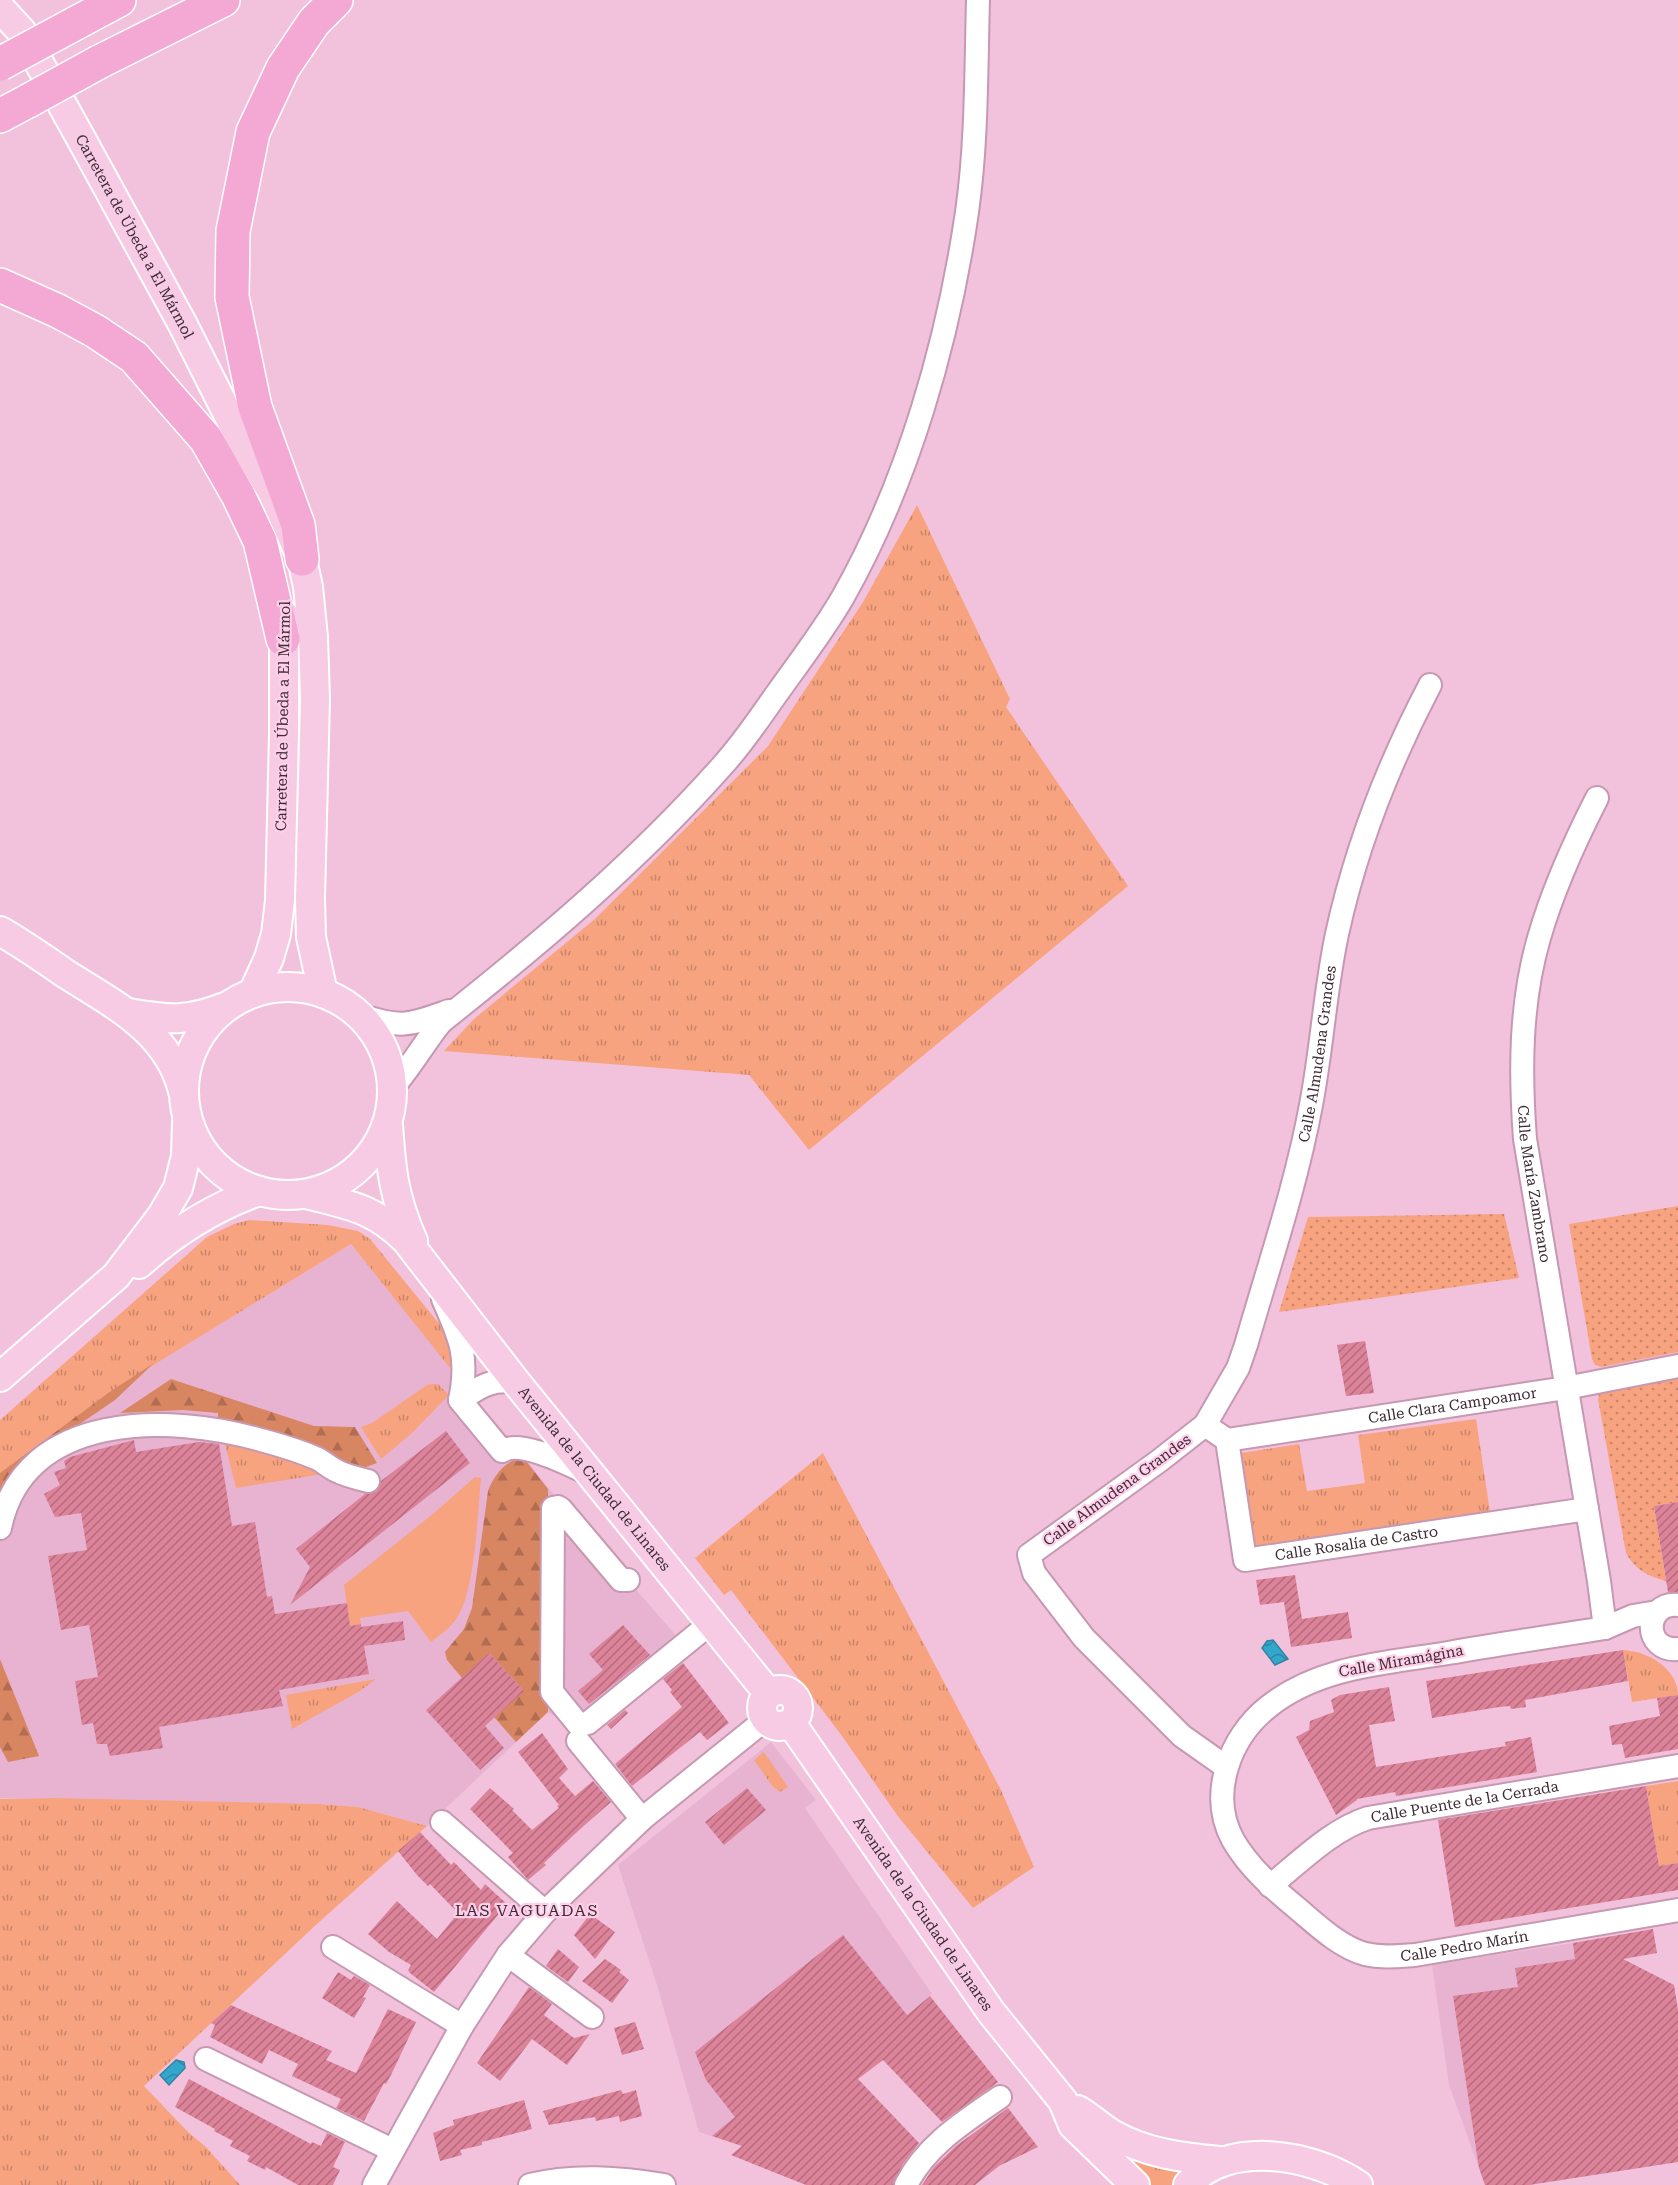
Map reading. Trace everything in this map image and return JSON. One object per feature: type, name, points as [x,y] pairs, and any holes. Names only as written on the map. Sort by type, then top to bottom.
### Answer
[{"type":"highway","points":[[0,64],[119,0]]},
{"type":"highway","points":[[14,108],[99,62],[224,0]]},
{"type":"highway","points":[[302,559],[298,525],[255,407],[232,297],[233,231],[253,132],[283,68],[314,22],[336,0]]},
{"type":"highway","points":[[0,285],[58,311],[95,331],[134,357],[206,438],[238,495],[260,541],[283,639]]},
{"type":"main road","name":"Carretera de Úbeda a El Mármol","points":[[14,0],[22,32]]},
{"type":"main road","name":"Carretera de Úbeda a El Mármol","points":[[0,8],[22,32],[182,323],[242,442],[273,493],[302,559],[308,587],[313,637],[315,699],[311,938],[323,993]]},
{"type":"main road","name":"Carretera de Úbeda a El Mármol","points":[[242,442],[275,544],[285,594],[280,900],[272,950],[254,993]]},
{"type":"main road","points":[[0,931],[129,1013],[166,1052],[178,1072],[187,1120],[186,1156],[178,1188],[161,1217],[116,1276],[0,1377]]},
{"type":"main road","points":[[129,1013],[165,1019],[199,1017],[227,1007],[254,993],[288,987],[306,988],[343,1002],[360,1015],[381,1042],[389,1064],[393,1087],[392,1106],[388,1124],[373,1153],[363,1165],[337,1184],[306,1194],[283,1195],[259,1191],[238,1183],[219,1170],[204,1153],[192,1134],[187,1120]]},
{"type":"main road","points":[[183,1091],[186,1067],[195,1044],[208,1023],[227,1007]]},
{"type":"main road","name":"Avenida de la Ciudad de Linares","points":[[388,1124],[395,1194],[407,1228],[427,1267]]},
{"type":"main road","points":[[116,1276],[135,1267],[204,1216],[233,1200],[259,1191]]},
{"type":"main road","name":"Avenida de la Ciudad de Linares","points":[[306,1194],[354,1206],[372,1214],[390,1224],[406,1240],[516,1382],[712,1622],[984,2002],[1063,2102],[1073,2125],[1136,2185]]},
{"type":"main road","name":"Avenida de la Ciudad de Linares","points":[[1063,2102],[1112,2134],[1137,2145],[1184,2158],[1220,2161],[1258,2157],[1295,2159],[1327,2168],[1358,2185]]},
{"type":"main road","points":[[1188,2185],[1199,2174],[1220,2161]]},
{"type":"street","points":[[393,1087],[408,1071],[420,1049],[441,1022],[607,884],[723,765],[744,741],[842,598],[863,558],[911,444],[929,388],[950,302],[970,181],[978,0]]},
{"type":"street","name":"Calle Almudena Grandes","points":[[1226,1767],[1182,1736],[1084,1638],[1034,1573],[1029,1555],[1160,1461],[1205,1425],[1238,1368],[1303,1146],[1322,1047],[1333,958],[1352,879],[1390,765],[1430,685]]},
{"type":"street","name":"Calle María Zambrano","points":[[1597,798],[1565,865],[1539,937],[1524,1017],[1522,1055],[1525,1139],[1605,1628]]},
{"type":"street","points":[[360,1015],[386,1024],[403,1024],[430,1019],[459,1008]]},
{"type":"street","points":[[427,1267],[462,1341],[465,1371],[460,1400],[502,1450],[508,1447],[528,1449],[593,1475]]},
{"type":"street","name":"Calle Clara Campoamor","points":[[1227,1440],[1566,1388],[1678,1366]]},
{"type":"street","points":[[460,1400],[483,1385],[500,1380],[516,1382]]},
{"type":"street","name":"Calle Almudena Grandes","points":[[1205,1425],[1227,1440]]},
{"type":"street","points":[[0,1528],[12,1493],[40,1459],[58,1446],[83,1435],[110,1429],[139,1426],[208,1428],[226,1431],[283,1447],[317,1459],[338,1472],[368,1481]]},
{"type":"street","name":"Calle Rosalía de Castro","points":[[1227,1440],[1245,1560],[1587,1509]]},
{"type":"street","points":[[628,1580],[621,1580],[561,1509],[553,1508],[552,1692],[578,1724],[588,1723],[712,1622]]},
{"type":"street","points":[[1599,1581],[1613,1600],[1633,1616]]},
{"type":"street","points":[[1672,1606],[1652,1621],[1653,1635],[1661,1645],[1677,1652]]},
{"type":"street","name":"Calle Miramágina","points":[[1270,1886],[1250,1865],[1230,1832],[1225,1815],[1223,1782],[1231,1753],[1266,1708],[1303,1684],[1349,1669],[1605,1628],[1633,1616],[1672,1606]]},
{"type":"street","name":"Calle Miramágina","points":[[1605,1628],[1653,1635]]},
{"type":"street","points":[[374,2185],[462,2026],[508,1955],[545,1912],[642,1819],[775,1712]]},
{"type":"street","points":[[578,1741],[642,1819]]},
{"type":"street","name":"Calle Puente de la Cerrada","points":[[1270,1886],[1323,1843],[1355,1822],[1368,1818],[1678,1766]]},
{"type":"street","points":[[442,1822],[545,1912]]},
{"type":"street","name":"Calle Pedro Marín","points":[[1270,1886],[1342,1943],[1364,1953],[1382,1957],[1415,1955],[1678,1910]]},
{"type":"street","points":[[333,1947],[462,2026]]},
{"type":"street","points":[[508,1955],[592,2017]]},
{"type":"street","points":[[206,2059],[392,2150]]},
{"type":"street","points":[[906,2185],[929,2152],[950,2132],[1000,2097]]},
{"type":"street","points":[[530,2185],[556,2180],[590,2178],[664,2185]]},
{"type":"shaded area","points":[[351,1244],[555,1496],[692,1654],[588,1733],[576,1730],[548,1712],[427,1826],[358,1807],[320,1804],[0,1798],[0,1473],[108,1393]]},
{"type":"shaded area","points":[[771,1742],[816,1800],[805,1808],[932,1994],[800,2102],[742,2146],[699,2132],[657,1985],[618,1865]]},
{"type":"shaded area","points":[[1573,1943],[1609,2172],[1529,2185],[1485,2185],[1449,2085],[1432,1965]]},
{"type":"green space","points":[[917,505],[1010,699],[1006,707],[1128,886],[809,1150],[749,1075],[444,1051],[474,1019],[596,918],[768,746],[863,602]]},
{"type":"green space","points":[[1678,1206],[1678,1352],[1601,1367],[1595,1365],[1592,1359],[1569,1224]]},
{"type":"green space","points":[[1504,1214],[1519,1278],[1279,1312],[1308,1217]]},
{"type":"green space","points":[[249,1220],[328,1225],[358,1231],[370,1239],[446,1332],[454,1373],[351,1244],[108,1393],[0,1473],[0,1420],[207,1237],[234,1224]]},
{"type":"green space","points":[[154,1363],[115,1400],[43,1449],[0,1500],[0,1473],[108,1393]]},
{"type":"green space","points":[[1678,1376],[1678,1502],[1654,1506],[1666,1581],[1643,1572],[1626,1553],[1598,1399],[1599,1394],[1603,1391]]},
{"type":"green space","points":[[171,1379],[314,1426],[355,1427],[377,1463],[358,1470],[218,1420],[218,1413],[183,1410],[120,1413]]},
{"type":"green space","points":[[438,1384],[449,1395],[411,1434],[381,1459],[361,1427],[372,1423],[427,1385]]},
{"type":"green space","points":[[1476,1419],[1490,1512],[1254,1547],[1241,1453],[1299,1444],[1307,1491],[1365,1483],[1358,1435]]},
{"type":"green space","points":[[224,1440],[312,1465],[323,1474],[236,1488]]},
{"type":"green space","points":[[823,1453],[1001,1790],[1034,1867],[973,1908],[897,1815],[842,1736],[731,1590],[724,1595],[695,1558]]},
{"type":"green space","points":[[523,1457],[548,1489],[548,1712],[516,1742],[494,1717],[523,1690],[489,1653],[462,1678],[447,1660],[445,1652],[464,1629],[472,1608],[488,1491],[501,1470],[511,1462]]},
{"type":"green space","points":[[475,1477],[481,1478],[472,1569],[464,1604],[453,1624],[431,1642],[408,1611],[360,1618],[361,1624],[350,1626],[344,1585]]},
{"type":"green space","points":[[1623,1650],[1642,1654],[1660,1663],[1673,1677],[1678,1695],[1632,1702]]},
{"type":"green space","points":[[0,1659],[39,1756],[8,1762],[0,1747]]},
{"type":"green space","points":[[376,1679],[360,1691],[292,1729],[286,1695]]},
{"type":"green space","points":[[764,1752],[788,1787],[780,1792],[773,1787],[754,1760]]},
{"type":"green space","points":[[1678,1781],[1678,1863],[1659,1866],[1646,1786]]},
{"type":"green space","points":[[55,1798],[320,1804],[358,1807],[427,1826],[318,1923],[144,2086],[188,2132],[206,2147],[240,2185],[0,2185],[0,1799]]},
{"type":"green space","points":[[1114,2145],[1186,2170],[1174,2185],[1149,2185]]},
{"type":"water","points":[[1273,1640],[1288,1659],[1275,1665],[1262,1648],[1267,1641]]},
{"type":"water","points":[[176,2060],[184,2062],[185,2068],[169,2085],[160,2075]]},
{"type":"building","points":[[1365,1341],[1374,1393],[1346,1396],[1337,1345]]},
{"type":"building","points":[[446,1431],[470,1463],[290,1605],[310,1567],[296,1549],[365,1494],[377,1491],[381,1481]]},
{"type":"building","points":[[134,1440],[136,1452],[199,1442],[219,1444],[232,1526],[255,1522],[267,1597],[272,1596],[275,1614],[347,1603],[350,1626],[361,1624],[361,1627],[403,1621],[405,1640],[364,1646],[369,1674],[279,1690],[283,1706],[159,1727],[163,1748],[110,1756],[107,1744],[97,1744],[93,1723],[82,1725],[75,1681],[98,1677],[89,1625],[61,1630],[48,1556],[87,1550],[81,1513],[55,1517],[44,1494],[60,1485],[54,1472],[66,1468],[64,1461],[70,1457]]},
{"type":"building","points":[[1678,1502],[1678,1592],[1668,1592],[1654,1506]]},
{"type":"building","points":[[1295,1575],[1302,1619],[1348,1612],[1352,1638],[1291,1647],[1284,1602],[1260,1605],[1256,1580]]},
{"type":"building","points":[[623,1625],[650,1655],[589,1704],[578,1691],[603,1670],[589,1654]]},
{"type":"building","points":[[1623,1650],[1628,1681],[1525,1700],[1526,1707],[1511,1709],[1510,1706],[1499,1707],[1432,1718],[1426,1681]]},
{"type":"building","points":[[489,1653],[524,1691],[485,1726],[504,1748],[480,1770],[426,1710]]},
{"type":"building","points":[[683,1663],[729,1723],[707,1740],[700,1732],[632,1786],[615,1764],[682,1707],[663,1679]]},
{"type":"building","points":[[1389,1687],[1395,1721],[1369,1725],[1376,1767],[1506,1746],[1505,1742],[1531,1737],[1537,1772],[1396,1796],[1395,1792],[1357,1799],[1336,1815],[1296,1737],[1309,1730],[1310,1721],[1334,1712],[1331,1700],[1340,1695]]},
{"type":"building","points":[[1678,1695],[1678,1749],[1625,1758],[1622,1744],[1612,1745],[1609,1726],[1660,1716],[1657,1698]]},
{"type":"building","points":[[625,1710],[628,1713],[611,1729],[607,1725]]},
{"type":"building","points":[[542,1733],[568,1769],[559,1778],[575,1796],[593,1781],[611,1802],[528,1880],[508,1857],[513,1853],[470,1809],[490,1788],[514,1809],[512,1810],[532,1830],[559,1808],[518,1752]]},
{"type":"building","points":[[1646,1786],[1659,1866],[1678,1863],[1678,1890],[1455,1927],[1438,1820]]},
{"type":"building","points":[[747,1788],[766,1810],[724,1845],[705,1822]]},
{"type":"building","points":[[420,1832],[451,1865],[454,1862],[481,1890],[485,1884],[507,1904],[434,1992],[410,1973],[408,1970],[411,1965],[389,1952],[368,1934],[397,1901],[437,1939],[458,1913],[430,1884],[428,1886],[417,1875],[398,1851]]},
{"type":"building","points":[[590,1914],[615,1932],[595,1959],[574,1935]]},
{"type":"building","points":[[1653,1929],[1657,1953],[1623,1959],[1674,1985],[1678,2010],[1678,2162],[1529,2185],[1485,2185],[1479,2168],[1453,1996],[1518,1987],[1515,1968],[1575,1959],[1573,1943]]},
{"type":"building","points":[[843,1935],[907,2015],[930,1996],[998,2082],[942,2122],[883,2060],[858,2079],[919,2143],[903,2164],[893,2185],[806,2185],[731,2155],[742,2146],[712,2136],[735,2117],[706,2080],[695,2052]]},
{"type":"building","points":[[558,1949],[579,1967],[568,1982],[546,1966]]},
{"type":"building","points":[[605,1959],[621,1970],[619,1972],[629,1980],[612,2003],[582,1981]]},
{"type":"building","points":[[338,1972],[351,1980],[354,1976],[370,1985],[363,1997],[366,1998],[354,2018],[322,1998]]},
{"type":"building","points":[[529,1987],[552,2004],[544,2015],[574,2038],[590,2034],[567,2065],[532,2039],[500,2081],[477,2063]]},
{"type":"building","points":[[231,2005],[332,2051],[326,2060],[356,2073],[388,2009],[416,2022],[391,2075],[386,2084],[384,2083],[364,2121],[336,2108],[341,2099],[292,2076],[298,2064],[269,2050],[262,2064],[210,2037],[215,2025],[211,2023]]},
{"type":"building","points":[[635,2022],[644,2049],[622,2055],[614,2028]]},
{"type":"building","points":[[189,2079],[311,2144],[312,2142],[321,2146],[327,2133],[345,2142],[333,2167],[340,2170],[333,2185],[298,2185],[266,2167],[265,2170],[247,2161],[250,2156],[230,2146],[233,2141],[175,2107]]},
{"type":"building","points":[[621,2090],[623,2094],[636,2090],[642,2116],[620,2122],[619,2116],[596,2121],[595,2117],[549,2125],[543,2111]]},
{"type":"building","points":[[524,2100],[532,2129],[482,2142],[482,2145],[460,2150],[462,2155],[440,2161],[433,2133],[454,2125],[453,2120]]},
{"type":"building","points":[[1008,2108],[1038,2147],[999,2166],[975,2185],[922,2185],[934,2167],[956,2146]]},
{"type":"district","name":"LAS VAGUADAS","points":[[527,1910]]}]
